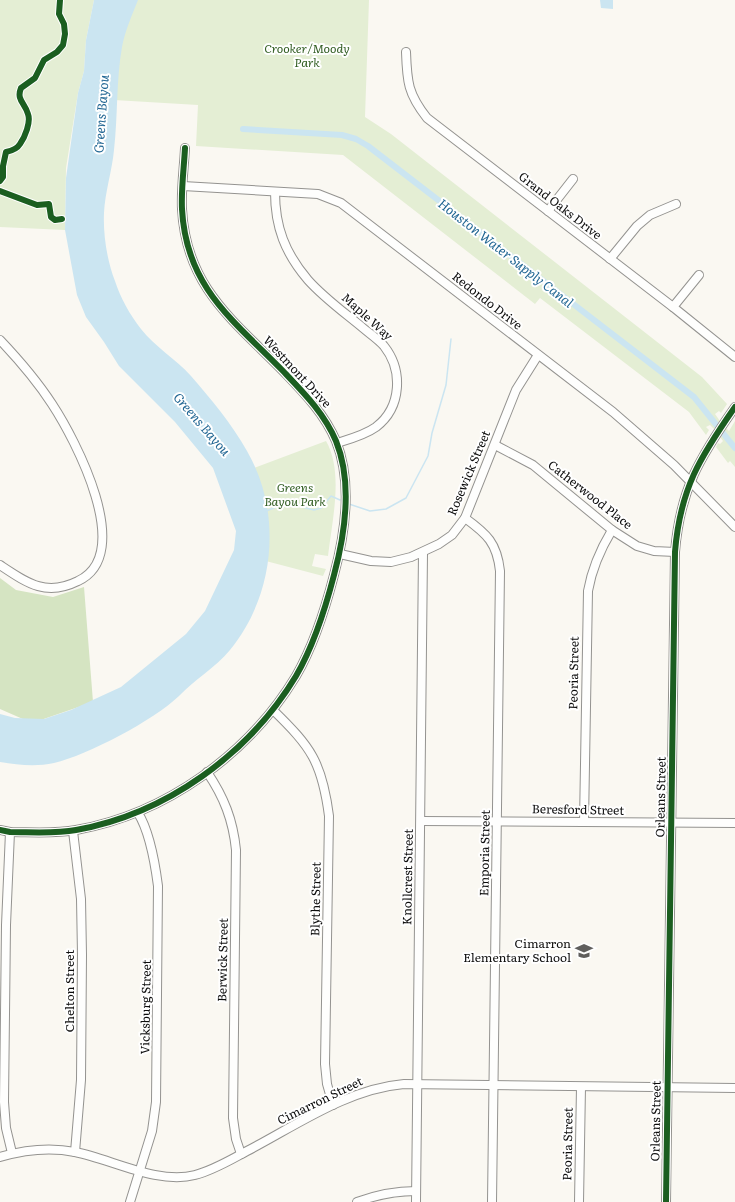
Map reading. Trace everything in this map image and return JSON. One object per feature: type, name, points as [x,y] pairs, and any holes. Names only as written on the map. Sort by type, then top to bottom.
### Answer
[{"type":"street","name":"Grand Oaks Drive","points":[[406,52],[406,74],[410,89],[416,104],[427,118],[673,307],[735,357]]},
{"type":"street","name":"Westmont Drive","points":[[0,830],[10,832],[73,831],[107,823],[138,812],[182,789],[207,772],[254,731],[273,710],[296,675],[323,616],[340,554],[346,495],[344,471],[337,443],[325,418],[311,400],[215,302],[202,284],[192,261],[185,236],[182,208],[185,148]]},
{"type":"street","points":[[548,211],[573,180]]},
{"type":"street","name":"Redondo Drive","points":[[183,186],[318,194],[341,203],[629,425],[690,482],[735,527]]},
{"type":"street","name":"Maple Way","points":[[275,192],[275,212],[279,234],[293,259],[308,280],[383,345],[394,362],[398,383],[396,397],[388,413],[376,427],[337,443]]},
{"type":"street","points":[[610,260],[637,226],[650,215],[676,204]]},
{"type":"street","points":[[673,307],[699,275]]},
{"type":"street","points":[[0,340],[35,379],[72,437],[88,474],[103,530],[103,545],[99,557],[91,570],[80,580],[62,588],[43,588],[25,581],[0,565]]},
{"type":"street","name":"Rosewick Street","points":[[340,554],[370,561],[391,562],[423,553],[452,535],[466,518],[516,390],[538,355]]},
{"type":"street","name":"Orleans Street","points":[[666,1202],[675,552],[677,528],[690,482],[700,459],[715,434],[735,406]]},
{"type":"street","name":"Catherwood Place","points":[[495,445],[533,465],[612,530],[638,546],[654,551],[675,552]]},
{"type":"street","name":"Emporia Street","points":[[466,518],[484,532],[492,542],[498,558],[500,571],[492,1202]]},
{"type":"street","name":"Peoria Street","points":[[584,822],[588,591],[591,572],[598,552],[612,530]]},
{"type":"street","name":"Knollcrest Street","points":[[416,1202],[423,553]]},
{"type":"street","name":"Blythe Street","points":[[273,710],[305,742],[319,768],[325,787],[329,816],[325,1064],[327,1084],[333,1105]]},
{"type":"street","name":"Berwick Street","points":[[207,772],[220,790],[229,811],[234,830],[236,850],[233,1118],[236,1139],[241,1154]]},
{"type":"street","name":"Vicksburg Street","points":[[130,1202],[152,1131],[156,1102],[159,909],[158,886],[154,861],[142,819],[138,812]]},
{"type":"street","name":"Beresford Street","points":[[421,821],[735,823]]},
{"type":"street","name":"Chelton Street","points":[[73,831],[81,898],[82,956],[81,1080],[75,1152]]},
{"type":"street","points":[[10,832],[3,958],[4,1102],[6,1128],[12,1153]]},
{"type":"street","name":"Cimarron Street","points":[[0,1157],[12,1153],[38,1150],[75,1152],[167,1177],[195,1175],[219,1166],[333,1105],[366,1090],[385,1086],[417,1084],[735,1088]]},
{"type":"street","name":"Peoria Street","points":[[580,1202],[581,1087]]},
{"type":"street","points":[[357,1202],[378,1195],[400,1191],[416,1191]]},
{"type":"green space","points":[[0,0],[94,0],[86,40],[84,71],[78,93],[66,168],[65,230],[0,227]]},
{"type":"green space","name":"Crooker/Moody Park","points":[[134,0],[369,0],[365,117],[391,134],[702,377],[727,404],[721,413],[719,411],[715,414],[720,421],[714,429],[710,425],[706,427],[709,430],[706,435],[689,412],[540,298],[535,304],[343,155],[196,146],[198,105],[114,100],[118,53]]},
{"type":"green space","points":[[735,421],[735,467],[730,461],[728,463],[716,447],[718,443],[720,444],[723,441],[719,436],[725,427],[729,431]]},
{"type":"green space","name":"Greens Bayou Park","points":[[326,441],[331,453],[336,482],[334,512],[328,556],[315,554],[312,566],[326,569],[323,576],[262,560],[249,470]]},
{"type":"green space","points":[[0,578],[16,590],[53,597],[84,587],[93,702],[32,723],[0,709]]},
{"type":"water","name":"Greens Bayou","points":[[94,0],[138,0],[122,47],[114,150],[105,205],[105,238],[112,273],[129,312],[141,329],[153,342],[191,376],[228,421],[247,451],[258,475],[266,501],[269,527],[269,553],[265,579],[257,604],[245,628],[230,650],[179,696],[137,726],[84,753],[54,763],[20,765],[0,762],[0,714],[15,718],[44,719],[71,710],[121,687],[186,634],[205,611],[234,550],[236,531],[213,468],[175,422],[119,366],[86,317],[77,295],[65,230],[66,178],[78,93],[84,71],[86,40]]},
{"type":"water","points":[[600,0],[613,0],[613,9],[601,8]]},
{"type":"waterway","name":"Houston Water Supply Canal","points":[[243,129],[342,135],[356,139],[368,146],[694,397],[735,448]]},
{"type":"waterway","points":[[349,504],[370,511],[386,509],[406,498],[428,456],[432,433],[446,385],[451,339]]},
{"type":"waterway","points":[[266,511],[279,506],[294,505],[314,510],[321,508],[331,496],[340,500]]},
{"type":"cycle path","points":[[0,181],[3,177],[3,166],[6,152],[14,150],[19,146],[28,125],[29,117],[27,110],[20,99],[21,88],[35,78],[44,60],[57,52],[63,45],[65,34],[64,24],[59,14],[60,0]]},
{"type":"cycle path","points":[[0,830],[10,832],[60,832],[76,830],[109,822],[142,810],[173,795],[202,776],[229,755],[254,731],[277,704],[296,676],[308,652],[323,614],[331,588],[338,559],[346,508],[344,474],[336,441],[326,421],[313,404],[283,371],[230,318],[215,300],[192,260],[185,236],[182,209],[185,148]]},
{"type":"cycle path","points":[[0,191],[37,205],[49,204],[51,217],[55,220],[62,219]]},
{"type":"cycle path","points":[[666,1202],[675,552],[682,510],[694,475],[702,458],[735,407]]},
{"type":"place","name":"Cimarron Elementary School","points":[[584,951]]}]
